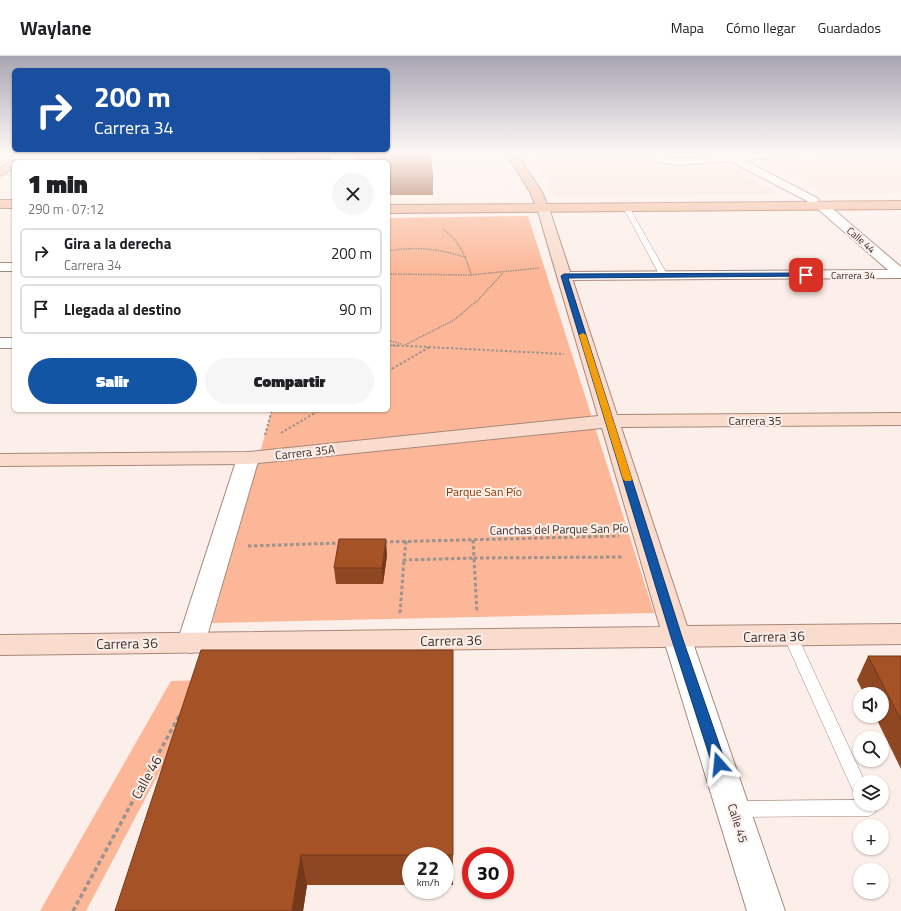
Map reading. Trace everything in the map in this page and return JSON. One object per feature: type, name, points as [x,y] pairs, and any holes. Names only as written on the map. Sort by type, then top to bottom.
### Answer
[{"type":"main road","points":[[535,193],[541,204]]},
{"type":"main road","points":[[390,209],[541,204],[626,207],[901,200]]},
{"type":"main road","points":[[390,202],[541,204],[817,203],[901,205]]},
{"type":"main road","points":[[0,204],[12,204]]},
{"type":"main road","points":[[0,210],[12,210]]},
{"type":"street","name":"Calle 44","points":[[798,193],[817,203],[901,274]]},
{"type":"street","name":"Calle 45","points":[[541,204],[677,637],[766,911]]},
{"type":"street","points":[[0,267],[12,267]]},
{"type":"street","name":"Carrera 34","points":[[563,271],[664,276],[901,274]]},
{"type":"street","points":[[0,344],[12,343]]},
{"type":"street","name":"Carrera 35","points":[[609,421],[901,419]]},
{"type":"street","name":"Carrera 35A","points":[[0,460],[248,458],[609,421]]},
{"type":"street","points":[[191,642],[248,458]]},
{"type":"street","name":"Carrera 36","points":[[0,645],[901,634]]},
{"type":"lane","points":[[626,207],[664,276]]},
{"type":"lane","points":[[790,635],[854,775]]},
{"type":"lane","points":[[734,809],[853,808]]},
{"type":"path","points":[[437,226],[454,238],[462,247],[467,258],[471,275]]},
{"type":"path","points":[[390,251],[412,247],[437,249],[467,258]]},
{"type":"path","points":[[390,274],[471,275],[504,272],[563,271]]},
{"type":"path","points":[[390,341],[404,346],[454,320],[478,300],[504,272]]},
{"type":"path","points":[[390,345],[589,355]]},
{"type":"path","points":[[390,370],[430,347]]},
{"type":"path","points":[[276,435],[316,412]]},
{"type":"path","name":"Canchas del Parque San Pío","points":[[383,542],[646,535]]},
{"type":"path","name":"Canchas del Parque San Pío","points":[[473,540],[477,612]]},
{"type":"path","points":[[400,613],[406,541]]},
{"type":"path","points":[[221,546],[344,543]]},
{"type":"path","points":[[404,560],[625,557]]},
{"type":"path","name":"Calle 46","points":[[73,911],[182,711]]},
{"type":"shaded area","points":[[553,193],[781,194],[555,196]]},
{"type":"shaded area","points":[[825,193],[901,193],[901,193]]},
{"type":"green space","name":"Parque San Pío","points":[[528,216],[654,613],[212,623],[271,412],[390,412],[390,218]]},
{"type":"green space","points":[[208,680],[86,911],[40,911],[171,681]]},
{"type":"building","points":[[339,539],[386,539],[382,568],[334,568]]},
{"type":"building","points":[[201,650],[453,650],[453,847],[402,847],[402,855],[301,855],[292,911],[115,911]]},
{"type":"building","points":[[868,656],[901,656],[901,720],[889,697],[889,687],[884,687]]},
{"type":"slow traffic","points":[[583,335],[628,479]]},
{"type":"route","points":[[719,764],[677,637],[564,276],[806,275]]}]
